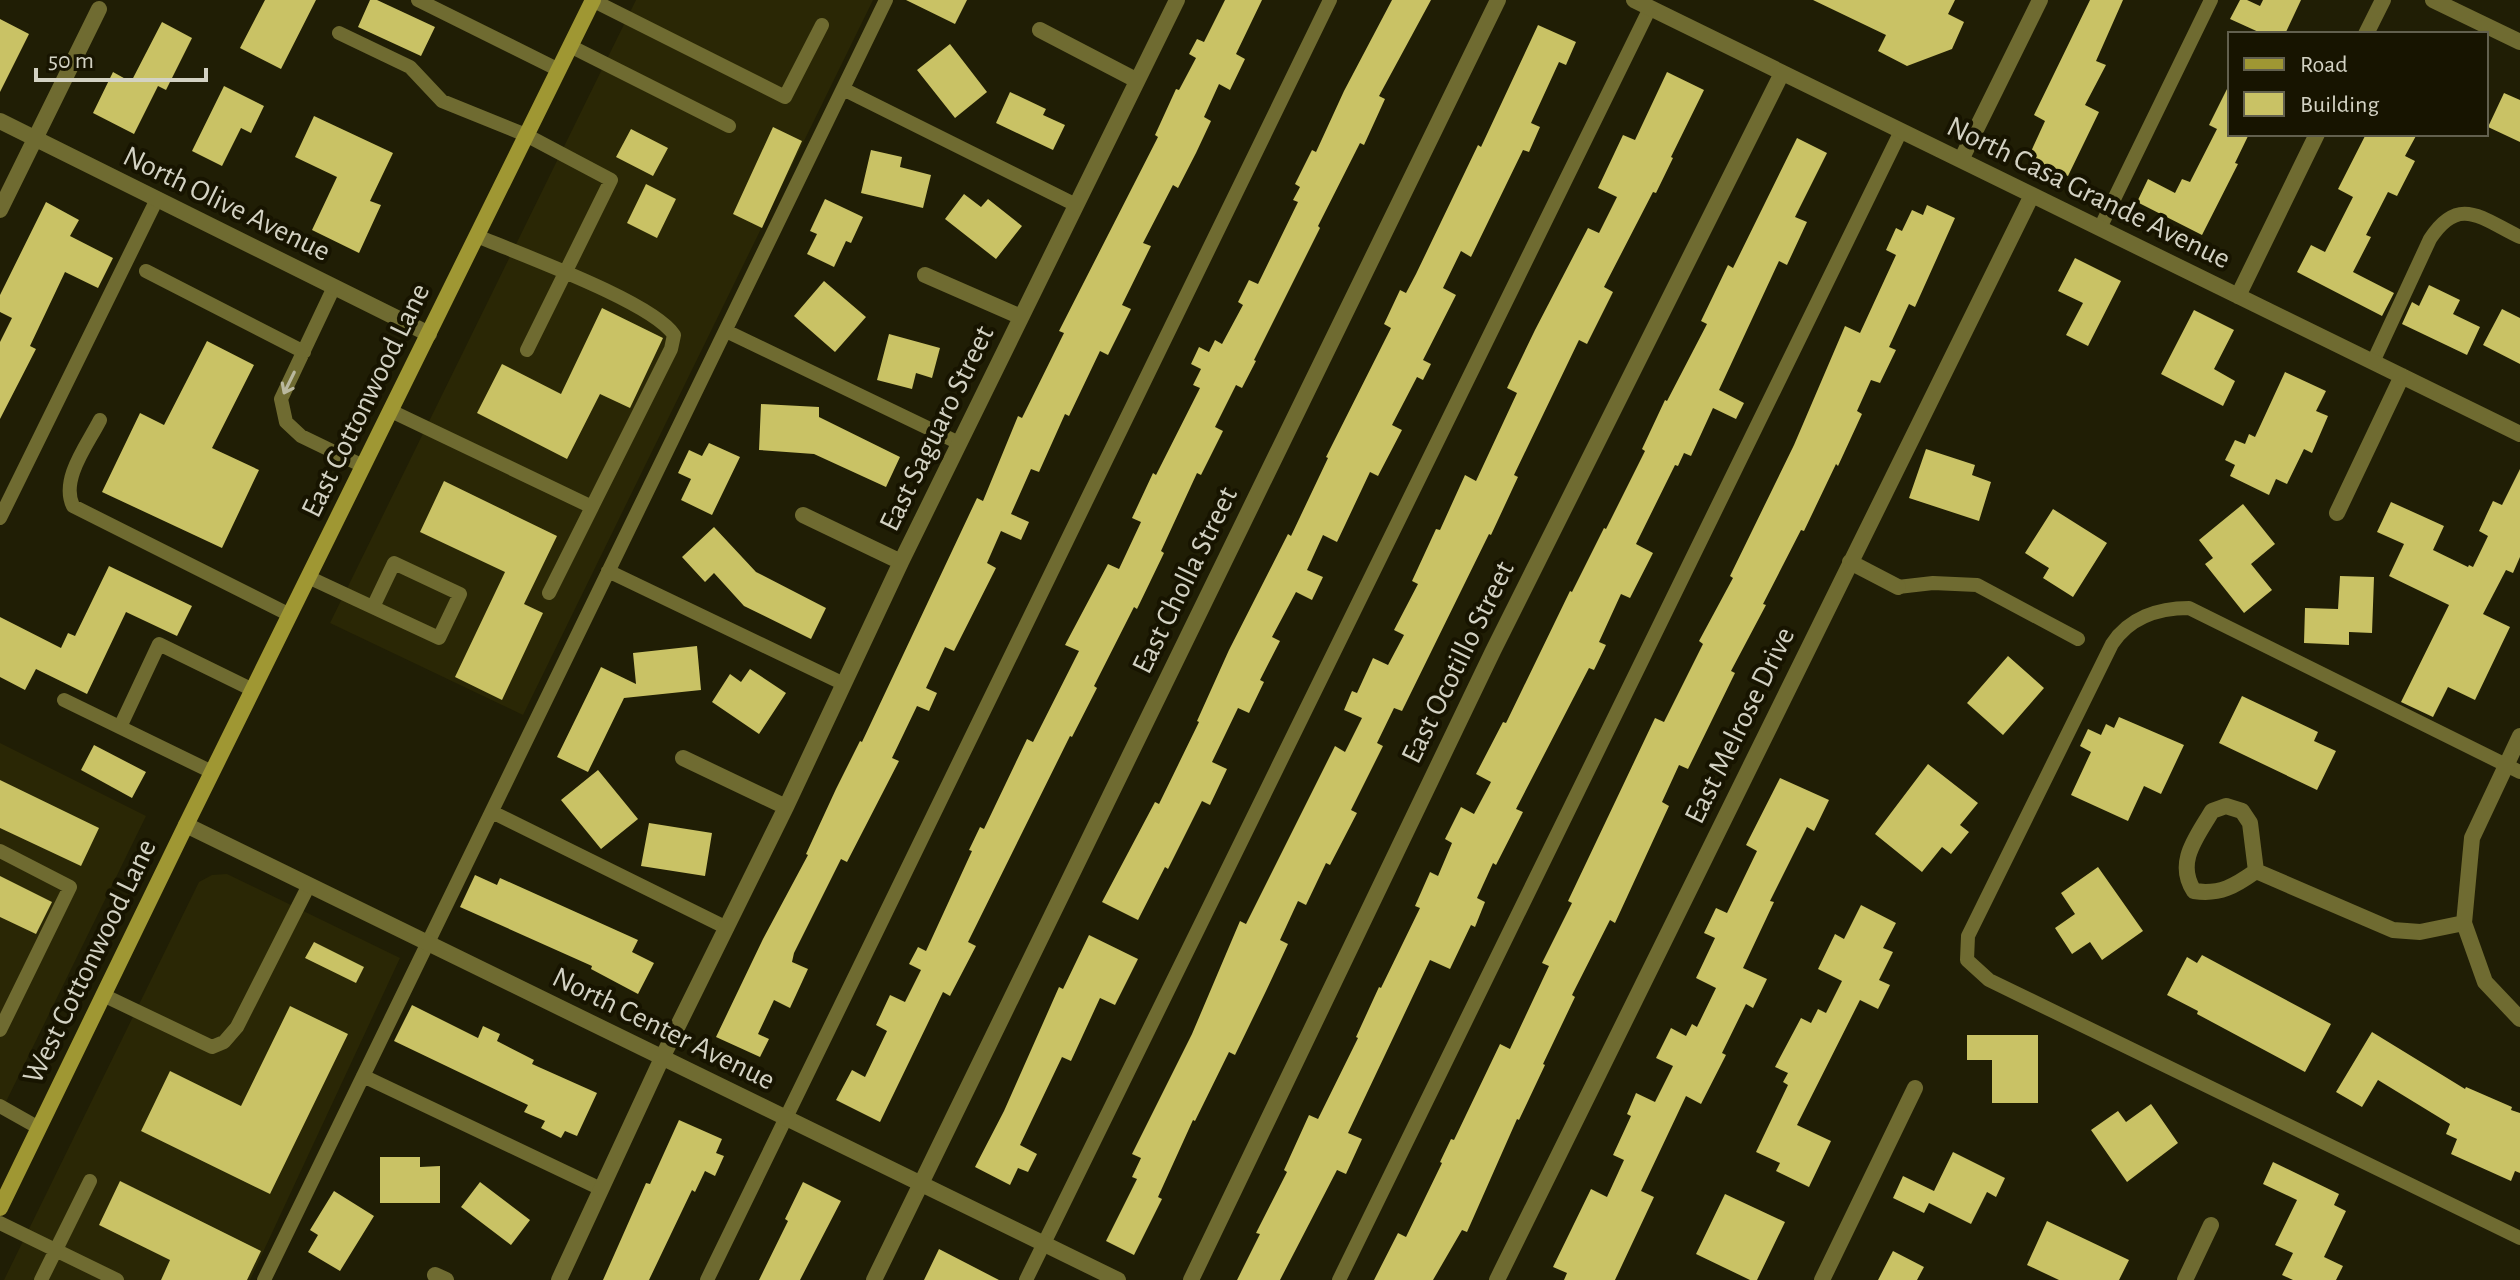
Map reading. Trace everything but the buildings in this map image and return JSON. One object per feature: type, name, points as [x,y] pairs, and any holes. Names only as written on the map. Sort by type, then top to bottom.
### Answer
[{"type":"main road","name":"East Cottonwood Lane","points":[[186,825],[593,0]]},
{"type":"main road","name":"West Cottonwood Lane","points":[[0,1208],[186,825]]},
{"type":"street","name":"East Saguaro Street","points":[[559,1280],[662,1058],[786,807],[901,562],[1177,0]]},
{"type":"street","name":"East Cholla Street","points":[[874,1280],[1498,0]]},
{"type":"street","name":"North Casa Grande Avenue","points":[[1634,0],[2520,434]]},
{"type":"street","points":[[1961,160],[2040,0]]},
{"type":"street","points":[[2367,32],[2383,0]]},
{"type":"street","points":[[2433,0],[2520,42]]},
{"type":"street","points":[[0,210],[99,9]]},
{"type":"street","points":[[1040,30],[1136,80]]},
{"type":"street","name":"East Ocotillo Street","points":[[1191,1280],[1493,651],[1782,73]]},
{"type":"street","name":"North Olive Avenue","points":[[0,121],[429,334]]},
{"type":"street","points":[[2238,296],[2316,136]]},
{"type":"street","name":"East Melrose Drive","points":[[1497,1280],[2032,195]]},
{"type":"street","name":"East Saguaro Street","points":[[925,275],[1021,317]]},
{"type":"street","points":[[2337,513],[2402,376]]},
{"type":"street","name":"East Saguaro Street","points":[[803,515],[901,562]]},
{"type":"street","points":[[1850,562],[1898,587]]},
{"type":"street","points":[[2520,736],[2513,769],[2472,838],[2464,923],[2485,982],[2520,1019]]},
{"type":"street","points":[[683,758],[786,807]]},
{"type":"street","points":[[2226,806],[2242,811],[2250,823],[2256,871],[2231,888],[2210,894],[2194,891],[2184,868],[2212,811],[2226,806]]},
{"type":"street","name":"North Center Avenue","points":[[186,825],[921,1185],[1044,1241],[1110,1278]]},
{"type":"street","points":[[2256,871],[2393,930],[2420,932],[2464,923]]},
{"type":"street","points":[[1822,1280],[1915,1088]]},
{"type":"street","points":[[2185,1280],[2211,1225]]},
{"type":"lane","points":[[418,0],[559,70]]},
{"type":"lane","points":[[593,0],[785,97],[822,25]]},
{"type":"lane","points":[[264,1280],[886,0]]},
{"type":"lane","points":[[707,1280],[1330,0]]},
{"type":"lane","points":[[2100,228],[2211,0]]},
{"type":"lane","points":[[1026,1280],[1650,8]]},
{"type":"lane","points":[[339,33],[410,67],[442,101],[526,135],[611,180],[527,350]]},
{"type":"lane","points":[[570,46],[729,126]]},
{"type":"lane","points":[[843,89],[1076,205]]},
{"type":"lane","points":[[1339,1280],[1901,131]]},
{"type":"lane","points":[[0,518],[157,199]]},
{"type":"lane","points":[[2373,362],[2430,239],[2450,215],[2462,212],[2474,215],[2520,237]]},
{"type":"lane","points":[[477,236],[650,314],[668,325],[674,335],[671,349],[549,593]]},
{"type":"lane","points":[[146,271],[304,352]]},
{"type":"lane","points":[[334,287],[281,399],[286,422],[301,436],[363,466]]},
{"type":"lane","points":[[726,331],[959,443]]},
{"type":"lane","points":[[391,411],[592,507]]},
{"type":"lane","points":[[100,420],[71,477],[68,496],[73,506],[290,615]]},
{"type":"lane","points":[[308,577],[439,638],[460,594],[394,563],[373,607]]},
{"type":"lane","points":[[608,571],[844,684]]},
{"type":"lane","points":[[1898,587],[1933,583],[1977,585],[2078,639]]},
{"type":"lane","points":[[2513,769],[2189,608],[2170,608],[2153,613],[2121,631],[2112,644],[1968,936],[1966,951],[1967,960],[1989,980],[2520,1238]]},
{"type":"lane","points":[[120,727],[159,644],[253,690]]},
{"type":"lane","points":[[64,700],[212,772]]},
{"type":"lane","points":[[492,812],[727,928]]},
{"type":"lane","points":[[0,851],[70,887],[0,1030]]},
{"type":"lane","points":[[103,995],[190,1039],[212,1047],[224,1042],[237,1027],[309,885]]},
{"type":"lane","points":[[363,1076],[601,1189]]},
{"type":"lane","points":[[0,1106],[39,1128]]},
{"type":"lane","points":[[41,1280],[90,1181]]},
{"type":"lane","points":[[0,1223],[117,1280]]},
{"type":"shaded area","points":[[636,0],[873,0],[523,715],[330,623]]},
{"type":"shaded area","points":[[0,743],[146,816],[0,1114]]},
{"type":"shaded area","points":[[227,874],[400,958],[250,1280],[4,1280],[199,882],[212,875]]}]
